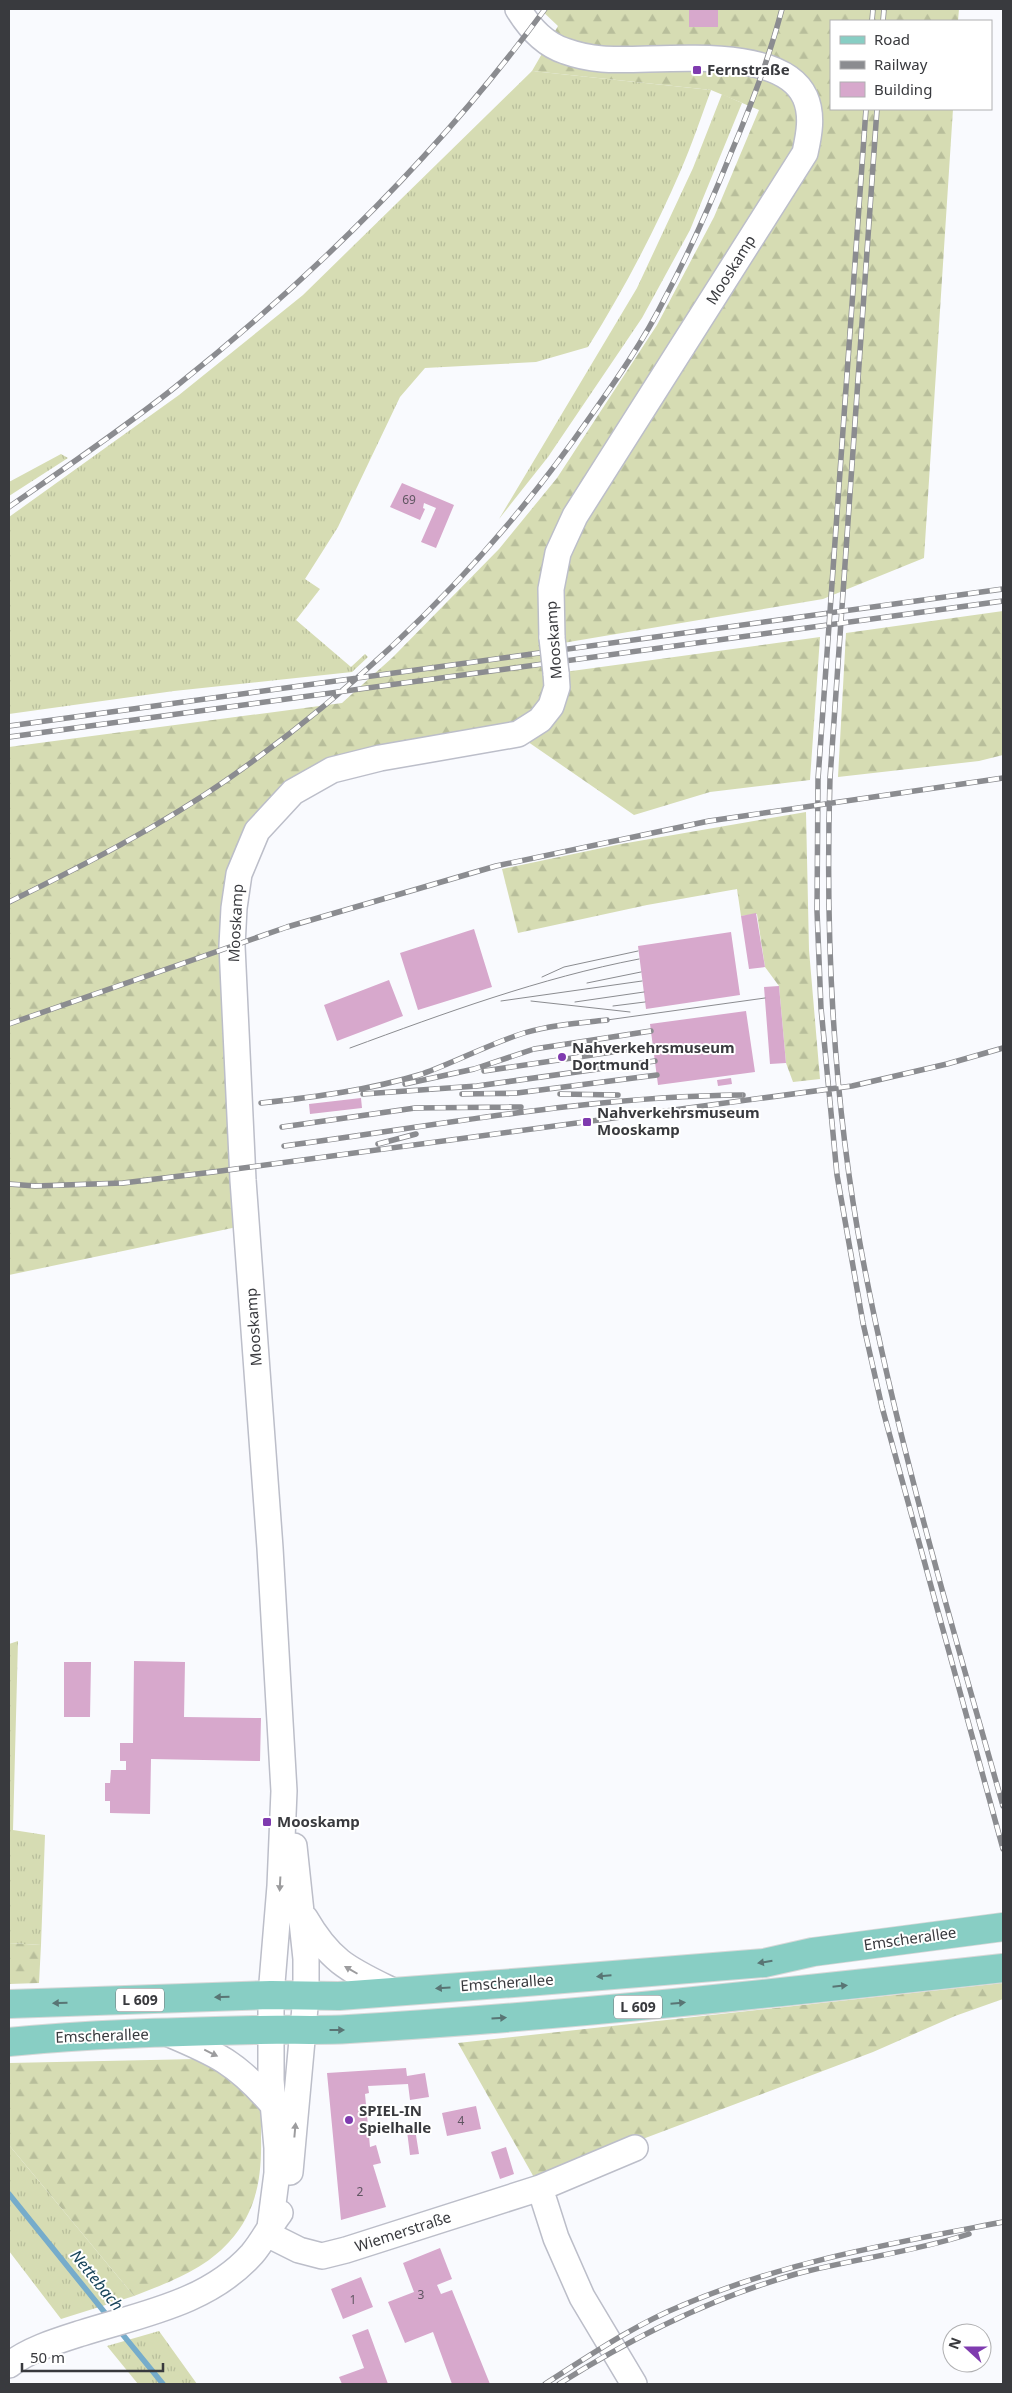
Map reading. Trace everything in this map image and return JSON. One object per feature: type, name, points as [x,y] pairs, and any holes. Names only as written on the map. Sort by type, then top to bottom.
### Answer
[{"type":"main road","name":"Emscherallee","points":[[9,2004],[271,1995],[338,1996],[395,1992],[764,1962],[813,1952],[1003,1927]]},
{"type":"main road","name":"Emscherallee","points":[[9,2042],[167,2033],[356,2029],[720,2000],[1003,1968]]},
{"type":"street","name":"Mooskamp","points":[[268,2230],[277,2173],[273,2105],[271,1995],[280,1886],[284,1801],[280,1700],[239,1102],[232,946],[234,908],[239,874],[257,831],[293,792],[332,770],[380,758],[518,734],[540,720],[551,706],[557,687],[552,638],[551,589],[558,553],[575,516],[805,153],[809,132],[810,115],[806,99],[800,89],[786,75],[770,68],[736,60],[601,59],[565,51],[540,37],[518,9]]},
{"type":"street","name":"Mooskamp","points":[[9,2365],[44,2346],[151,2312],[187,2299],[214,2285],[235,2270],[252,2253],[281,2211],[290,2171],[306,1996],[302,1913],[292,1828],[284,1801]]},
{"type":"street","points":[[302,1913],[318,1940],[330,1955],[349,1970],[395,1992]]},
{"type":"street","points":[[167,2033],[214,2053],[235,2066],[253,2082],[273,2105]]},
{"type":"street","name":"Wiemerstraße","points":[[268,2230],[299,2250],[322,2256],[540,2188],[635,2148]]},
{"type":"street","points":[[540,2188],[556,2238],[582,2297],[634,2384]]},
{"type":"green space","points":[[540,9],[959,9],[958,20],[830,20],[830,110],[953,110],[924,558],[823,599],[563,643],[557,673],[820,637],[810,780],[710,792],[634,815],[518,735],[332,770],[232,871],[237,1227],[9,1275],[9,747],[342,703],[393,657],[499,549],[557,478],[657,325],[714,217],[759,110],[711,90],[532,71],[558,26]]},
{"type":"green space","points":[[532,71],[711,90],[684,162],[660,217],[626,283],[588,347],[536,362],[425,368],[400,397],[338,527],[305,579],[320,589],[296,620],[351,667],[365,654],[368,657],[352,672],[174,691],[9,714],[9,517],[179,395],[303,295]]},
{"type":"green space","points":[[722,94],[742,103],[690,230],[642,318],[548,457],[499,519],[637,288],[693,168]]},
{"type":"green space","points":[[61,454],[68,458],[9,496],[9,482]]},
{"type":"green space","points":[[1003,611],[1003,755],[979,761],[838,777],[846,633]]},
{"type":"green space","points":[[806,812],[809,950],[820,1079],[793,1082],[786,1063],[779,986],[765,967],[757,914],[741,916],[737,889],[647,905],[518,933],[502,869],[621,844]]},
{"type":"green space","points":[[18,1641],[13,1830],[45,1835],[41,1945],[9,1943],[9,1644]]},
{"type":"green space","points":[[9,1943],[41,1945],[39,1983],[9,1984]]},
{"type":"green space","points":[[1003,1983],[1003,1999],[955,2016],[873,2052],[640,2140],[540,2188],[458,2043]]},
{"type":"green space","points":[[198,2059],[213,2061],[221,2066],[234,2077],[258,2105],[261,2116],[261,2152],[256,2193],[246,2218],[229,2242],[219,2252],[184,2275],[134,2296],[9,2145],[9,2063]]},
{"type":"green space","points":[[9,2145],[134,2296],[61,2319],[9,2251]]},
{"type":"green space","points":[[159,2331],[197,2384],[138,2384],[107,2346]]},
{"type":"building","points":[[689,9],[718,9],[718,27],[689,27]]},
{"type":"building","points":[[402,483],[454,505],[436,548],[421,542],[436,508],[424,503],[423,508],[425,509],[420,520],[390,507]]},
{"type":"building","points":[[756,913],[765,967],[749,969],[741,916]]},
{"type":"building","points":[[474,929],[492,987],[418,1010],[400,953]]},
{"type":"building","points":[[731,932],[740,995],[646,1009],[638,946]]},
{"type":"building","points":[[389,980],[403,1016],[337,1041],[324,1005]]},
{"type":"building","points":[[779,986],[786,1063],[770,1064],[764,987]]},
{"type":"building","points":[[746,1011],[755,1072],[658,1085],[650,1024]]},
{"type":"building","points":[[731,1078],[732,1084],[718,1086],[717,1080]]},
{"type":"building","points":[[361,1098],[362,1108],[310,1114],[309,1104]]},
{"type":"building","points":[[134,1661],[185,1662],[184,1717],[261,1718],[260,1761],[151,1759],[150,1814],[110,1813],[110,1801],[105,1801],[105,1783],[110,1783],[111,1770],[126,1770],[126,1761],[120,1761],[120,1743],[133,1743]]},
{"type":"building","points":[[64,1662],[91,1662],[90,1717],[64,1717]]},
{"type":"building","points":[[406,2068],[407,2076],[425,2073],[429,2097],[410,2100],[408,2084],[368,2086],[369,2093],[365,2094],[370,2147],[376,2145],[381,2163],[373,2165],[386,2207],[341,2220],[327,2073]]},
{"type":"building","points":[[476,2106],[481,2129],[447,2136],[442,2113]]},
{"type":"building","points":[[415,2129],[419,2154],[410,2155],[407,2131]]},
{"type":"building","points":[[506,2147],[514,2174],[500,2179],[491,2152]]},
{"type":"building","points":[[440,2248],[452,2279],[437,2285],[441,2294],[452,2290],[490,2384],[452,2384],[433,2332],[405,2343],[388,2302],[414,2292],[403,2263]]},
{"type":"building","points":[[361,2277],[373,2307],[343,2319],[331,2289]]},
{"type":"building","points":[[368,2329],[388,2384],[342,2384],[339,2377],[364,2368],[352,2335]]},
{"type":"waterway","name":"Nettebach","points":[[9,2194],[110,2319]]},
{"type":"waterway","name":"Nettebach","points":[[119,2330],[163,2384]]},
{"type":"tram line","points":[[542,977],[564,967],[638,951]]},
{"type":"tram line","points":[[350,1048],[493,997],[565,976],[639,959]]},
{"type":"tram line","points":[[587,983],[641,972]]},
{"type":"tram line","points":[[501,1001],[642,981]]},
{"type":"tram line","points":[[575,1002],[644,992]]},
{"type":"tram line","points":[[607,1020],[765,998]]},
{"type":"tram line","points":[[531,1001],[630,1012]]},
{"type":"tram line","points":[[613,1006],[645,1002]]},
{"type":"railway","points":[[9,507],[154,404],[225,346],[325,257],[463,113],[545,9]]},
{"type":"railway","points":[[9,902],[93,859],[202,797],[280,741],[379,658],[470,568],[512,520],[600,403],[630,359],[657,314],[683,263],[716,190],[752,100],[782,9]]},
{"type":"railway","points":[[872,20],[873,9]]},
{"type":"railway","points":[[883,20],[884,9]]},
{"type":"railway","points":[[866,110],[818,779],[817,911],[821,1008],[837,1175],[863,1323],[882,1407],[1003,1849]]},
{"type":"railway","points":[[877,110],[830,778],[829,899],[833,1020],[844,1141],[863,1260],[877,1329],[909,1466],[1003,1806]]},
{"type":"railway","points":[[9,726],[1003,589]]},
{"type":"railway","points":[[9,737],[1003,601]]},
{"type":"railway","points":[[9,1024],[287,927],[496,866],[709,821],[1003,778]]},
{"type":"railway","points":[[261,1103],[362,1089],[402,1080],[422,1074],[498,1042],[534,1030],[607,1020]]},
{"type":"railway","points":[[405,1084],[474,1069],[534,1049],[651,1031]]},
{"type":"railway","points":[[484,1071],[653,1046]]},
{"type":"railway","points":[[9,1184],[35,1186],[123,1183],[852,1086],[947,1064],[1003,1048]]},
{"type":"railway","points":[[363,1094],[477,1086],[655,1061]]},
{"type":"railway","points":[[462,1094],[517,1093],[657,1075]]},
{"type":"railway","points":[[560,1094],[618,1095]]},
{"type":"railway","points":[[284,1146],[570,1106],[685,1097],[743,1095]]},
{"type":"railway","points":[[282,1127],[415,1108],[521,1107]]},
{"type":"railway","points":[[378,1144],[416,1134]]},
{"type":"railway","points":[[545,2384],[647,2322],[683,2305],[722,2290],[762,2276],[841,2255],[1003,2222]]},
{"type":"railway","points":[[559,2384],[615,2350],[673,2320],[764,2284],[796,2274],[926,2246],[969,2234]]},
{"type":"place","name":"Fernstraße","points":[[697,70]]},
{"type":"place","name":"Nahverkehrsmuseum Dortmund","points":[[562,1057]]},
{"type":"place","name":"Nahverkehrsmuseum Mooskamp","points":[[587,1122]]},
{"type":"place","name":"Mooskamp","points":[[267,1822]]},
{"type":"place","name":"SPIEL-IN Spielhalle","points":[[349,2120]]}]
